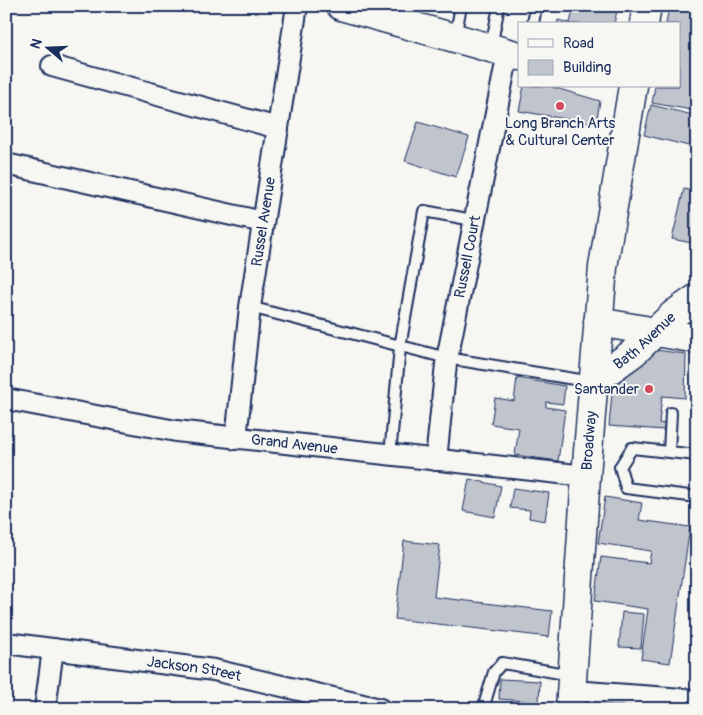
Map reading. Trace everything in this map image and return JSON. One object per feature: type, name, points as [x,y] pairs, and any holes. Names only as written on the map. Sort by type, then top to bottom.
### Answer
[{"type":"street","name":"Russel Avenue","points":[[236,439],[250,307],[297,6]]},
{"type":"street","points":[[341,6],[401,16],[455,38],[506,52]]},
{"type":"street","points":[[644,22],[646,6]]},
{"type":"street","name":"Russell Court","points":[[436,460],[447,358],[506,52]]},
{"type":"street","points":[[52,66],[278,128]]},
{"type":"street","name":"Broadway","points":[[571,692],[602,267],[632,88]]},
{"type":"street","points":[[6,164],[263,222]]},
{"type":"street","name":"Bath Avenue","points":[[593,382],[633,353],[674,314],[697,298]]},
{"type":"street","points":[[598,322],[697,339]]},
{"type":"street","name":"Grand Avenue","points":[[6,399],[176,431],[236,439],[586,476]]},
{"type":"street","name":"Jackson Street","points":[[6,643],[214,670],[380,709]]},
{"type":"street","points":[[46,709],[53,649]]},
{"type":"street","points":[[571,692],[697,700]]},
{"type":"lane","points":[[455,38],[461,6]]},
{"type":"lane","points":[[499,6],[506,52]]},
{"type":"lane","points":[[533,22],[536,6]]},
{"type":"lane","points":[[390,455],[400,347],[424,211],[473,220]]},
{"type":"lane","points":[[250,307],[447,358],[593,382]]},
{"type":"lane","points":[[670,452],[671,413]]},
{"type":"lane","points":[[697,455],[632,448],[620,467],[626,488],[697,497]]},
{"type":"lane","points":[[484,709],[494,672],[502,663],[571,692]]},
{"type":"building","points":[[574,6],[618,6],[614,22],[570,22]]},
{"type":"building","points":[[669,6],[697,6],[697,111],[652,103],[655,88],[680,88],[680,22],[666,22]]},
{"type":"building","name":"Long Branch Arts & Cultural Center","points":[[524,88],[556,88],[600,101],[596,124],[519,111]]},
{"type":"building","points":[[651,105],[697,116],[697,148],[644,135]]},
{"type":"building","points":[[418,122],[469,137],[456,177],[405,161]]},
{"type":"building","points":[[684,189],[697,192],[697,244],[672,239]]},
{"type":"building","name":"Santander","points":[[655,350],[686,354],[685,398],[662,396],[659,423],[665,424],[664,430],[609,426],[613,382]]},
{"type":"building","points":[[517,378],[565,386],[563,404],[546,402],[546,407],[565,410],[558,461],[515,455],[519,428],[491,424],[495,398],[514,401]]},
{"type":"building","points":[[469,479],[501,486],[495,517],[463,511]]},
{"type":"building","points":[[513,488],[549,493],[545,521],[529,518],[530,510],[510,508]]},
{"type":"building","points":[[605,497],[642,503],[639,520],[690,527],[670,663],[641,659],[648,609],[595,601],[601,557],[649,563],[651,551],[598,543]]},
{"type":"building","points":[[404,541],[440,545],[434,597],[552,611],[549,637],[395,619]]},
{"type":"building","points":[[622,612],[644,614],[641,648],[619,647]]},
{"type":"building","points":[[500,679],[540,681],[539,702],[499,699]]},
{"type":"place","name":"Long Branch Arts & Cultural Center","points":[[560,106]]},
{"type":"place","name":"Santander","points":[[649,389]]}]
